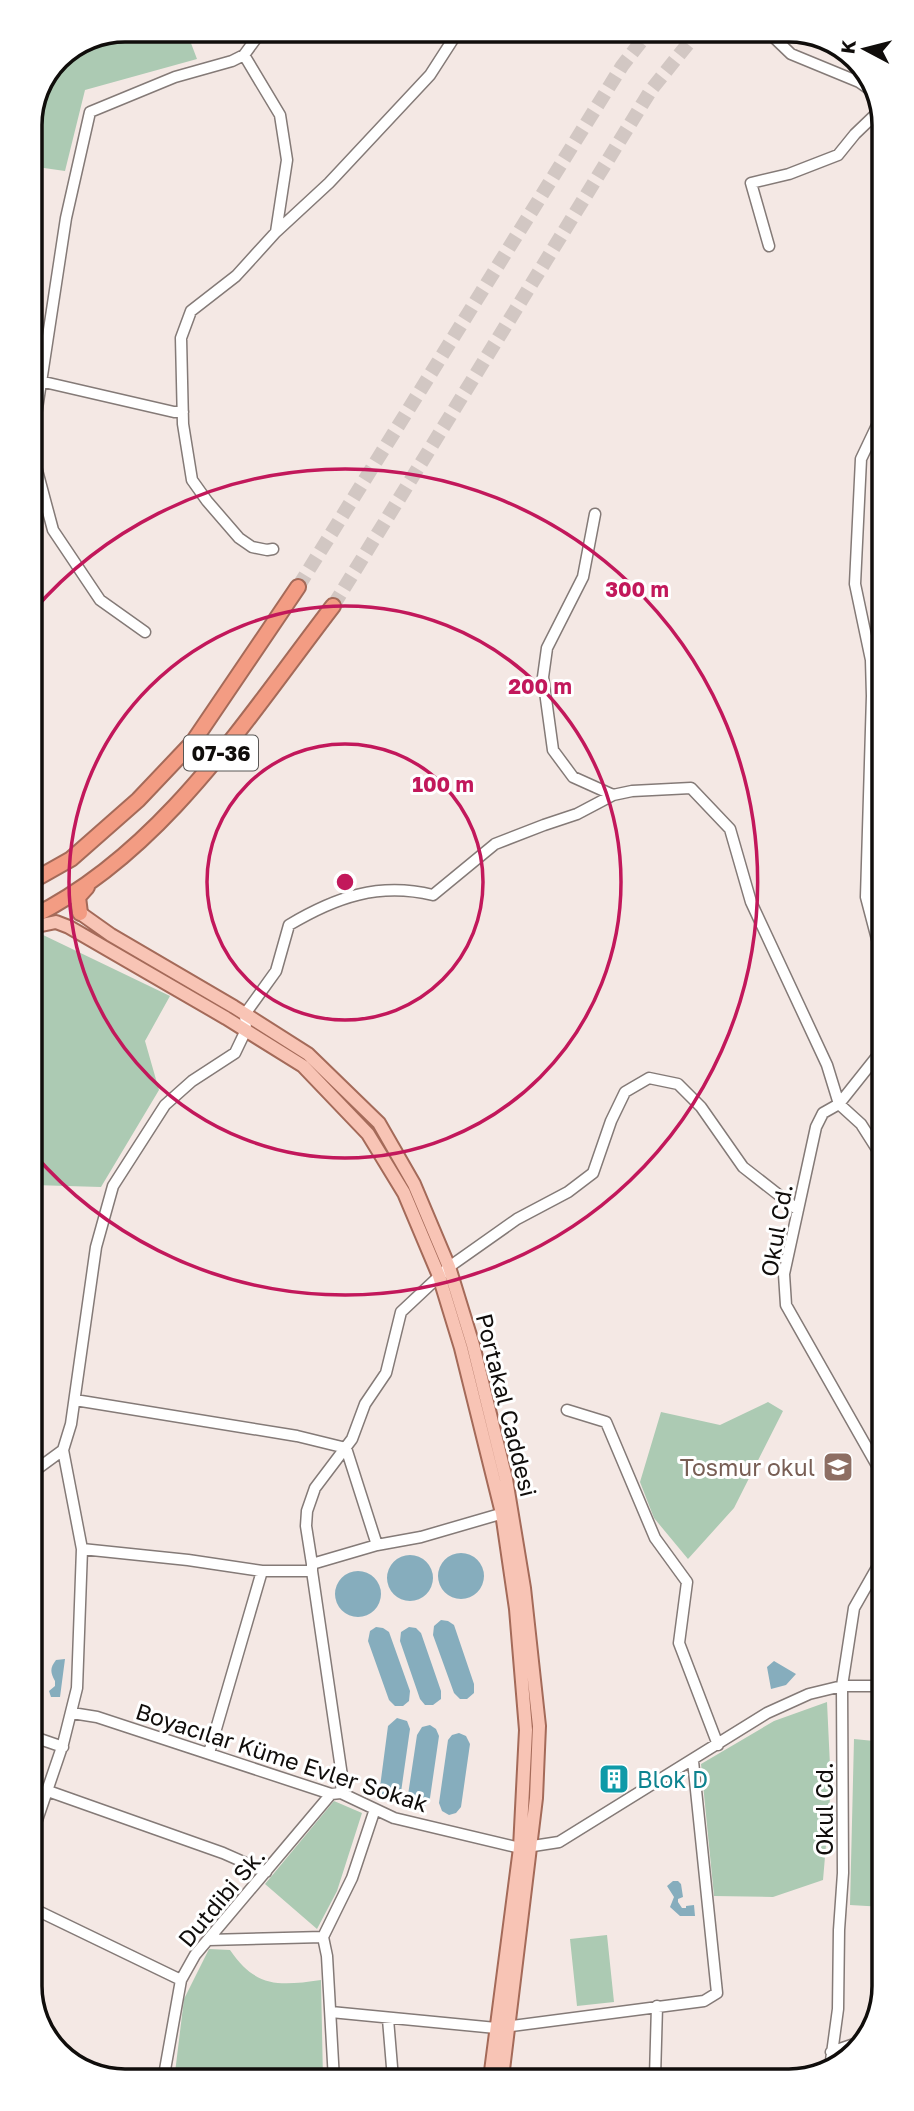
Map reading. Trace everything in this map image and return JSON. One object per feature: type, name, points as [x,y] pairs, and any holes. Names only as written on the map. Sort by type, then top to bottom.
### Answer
[{"type":"highway","name":"07-36","points":[[42,875],[71,859],[138,800],[194,742],[298,587]]},
{"type":"highway","name":"07-36","points":[[42,912],[90,883],[151,830],[210,767],[333,606]]},
{"type":"highway","points":[[80,913],[78,897],[90,883]]},
{"type":"main road","name":"Portakal Caddesi","points":[[80,913],[111,935],[308,1054],[379,1123],[414,1184],[476,1358],[504,1468],[507,1512],[533,1653],[539,1726],[536,1798],[525,1848],[502,2028],[492,2069]]},
{"type":"main road","name":"Portakal Caddesi","points":[[42,925],[56,922],[69,927],[303,1066],[368,1134],[404,1193],[444,1271]]},
{"type":"main road","name":"Portakal Caddesi","points":[[502,2028],[502,2069]]},
{"type":"street","points":[[42,344],[90,112],[175,77],[232,61],[244,55],[253,42]]},
{"type":"street","points":[[273,549],[252,547],[239,538],[192,480],[183,424],[181,338],[191,312],[236,276],[276,232],[329,183],[430,75],[451,42]]},
{"type":"street","points":[[778,42],[791,54],[860,83]]},
{"type":"street","points":[[244,55],[280,116],[287,160],[276,232]]},
{"type":"street","points":[[769,246],[751,183],[789,174],[838,155],[871,118]]},
{"type":"street","points":[[42,383],[183,412]]},
{"type":"street","points":[[872,436],[861,459],[855,584],[872,667]]},
{"type":"street","points":[[42,489],[53,530],[100,600],[145,632]]},
{"type":"street","points":[[595,514],[583,577],[548,648],[543,677],[553,750],[573,777],[613,795]]},
{"type":"street","points":[[872,775],[866,897],[872,920]]},
{"type":"street","points":[[42,1807],[63,1747],[77,1688],[82,1549],[63,1450],[75,1400],[96,1247],[113,1186],[165,1105],[192,1081],[235,1053],[246,1030],[244,1014],[276,971],[289,925],[347,896],[407,889],[433,895],[495,845],[577,814],[613,795],[632,791],[691,788],[730,829],[751,902],[827,1065],[839,1104],[861,1124],[872,1141]]},
{"type":"street","name":"Okul Cd.","points":[[872,1063],[839,1104],[823,1114],[816,1128],[784,1274],[786,1305],[872,1447]]},
{"type":"street","points":[[336,1794],[341,1776],[306,1526],[307,1511],[315,1488],[335,1458],[352,1439],[365,1404],[386,1373],[401,1312],[444,1271],[517,1219],[568,1192],[593,1173],[611,1121],[625,1092],[649,1078],[678,1084],[701,1107],[743,1167],[798,1210]]},
{"type":"street","points":[[75,1400],[297,1436],[346,1448]]},
{"type":"street","points":[[567,1410],[606,1422],[655,1538],[687,1583],[679,1643],[718,1745]]},
{"type":"street","points":[[346,1448],[377,1545]]},
{"type":"street","points":[[42,1465],[63,1450]]},
{"type":"street","points":[[82,1549],[262,1571],[312,1568],[377,1545],[421,1537],[507,1512]]},
{"type":"street","points":[[209,1754],[262,1571]]},
{"type":"street","name":"Okul Cd.","points":[[831,2058],[838,2009],[843,1873],[842,1686],[854,1608],[872,1576]]},
{"type":"street","points":[[525,1848],[559,1843],[767,1713],[809,1694],[842,1686],[872,1686]]},
{"type":"street","name":"Boyacılar Küme Evler Sokak","points":[[72,1713],[97,1717],[336,1794],[394,1818],[525,1848]]},
{"type":"street","points":[[42,1740],[63,1747]]},
{"type":"street","points":[[331,2012],[502,2028],[704,2001],[717,1993],[693,1760]]},
{"type":"street","points":[[48,1791],[223,1853],[266,1872]]},
{"type":"street","name":"Dutdibi Sk.","points":[[165,2069],[181,1980],[195,1955],[305,1823],[336,1794]]},
{"type":"street","points":[[334,2069],[323,1937],[352,1878],[375,1809]]},
{"type":"street","points":[[42,1913],[181,1980]]},
{"type":"street","points":[[208,1940],[323,1937]]},
{"type":"street","points":[[655,2069],[657,2006]]},
{"type":"street","points":[[388,2019],[392,2069]]},
{"type":"street","points":[[831,2052],[846,2047]]},
{"type":"green space","points":[[191,42],[197,59],[85,90],[65,171],[42,168],[42,120],[48,93],[66,66],[93,48],[109,44]]},
{"type":"green space","points":[[42,934],[170,996],[145,1041],[159,1090],[101,1187],[42,1185]]},
{"type":"green space","points":[[768,1402],[783,1411],[734,1508],[688,1559],[654,1518],[640,1482],[661,1412],[720,1425]]},
{"type":"green space","points":[[827,1702],[831,1787],[823,1880],[773,1897],[714,1896],[701,1764],[774,1721]]},
{"type":"green space","points":[[854,1739],[872,1741],[872,1906],[850,1905]]},
{"type":"green space","points":[[334,1801],[362,1813],[337,1891],[317,1929],[265,1884]]},
{"type":"green space","points":[[607,1935],[614,2002],[577,2006],[570,1939]]},
{"type":"green space","points":[[209,1949],[230,1950],[249,1972],[269,1982],[321,1980],[323,2069],[175,2069],[184,1999]]},
{"type":"water","points":[[461,1553],[478,1559],[484,1576],[478,1593],[461,1599],[444,1593],[438,1576],[444,1559]]},
{"type":"water","points":[[410,1555],[427,1561],[433,1578],[427,1595],[410,1601],[393,1595],[387,1578],[393,1561]]},
{"type":"water","points":[[358,1571],[375,1577],[381,1594],[375,1611],[358,1617],[341,1611],[335,1594],[341,1577]]},
{"type":"water","points":[[441,1620],[454,1625],[474,1684],[474,1693],[467,1699],[460,1699],[454,1693],[433,1635],[434,1626]]},
{"type":"water","points":[[376,1627],[389,1632],[410,1691],[409,1701],[403,1706],[395,1706],[389,1700],[368,1641],[370,1631]]},
{"type":"water","points":[[409,1627],[416,1628],[421,1633],[441,1691],[441,1699],[433,1705],[425,1705],[420,1699],[400,1641],[401,1632]]},
{"type":"water","points":[[65,1659],[60,1697],[51,1697],[49,1691],[55,1686],[53,1665],[56,1660]]},
{"type":"water","points":[[774,1661],[796,1674],[786,1685],[771,1689],[767,1667]]},
{"type":"water","points":[[397,1718],[407,1721],[410,1729],[401,1792],[391,1799],[383,1797],[380,1787],[388,1726]]},
{"type":"water","points":[[430,1725],[436,1729],[439,1736],[430,1798],[425,1806],[416,1807],[410,1803],[408,1795],[417,1735],[422,1727]]},
{"type":"water","points":[[459,1733],[466,1736],[470,1744],[461,1807],[456,1813],[449,1815],[442,1811],[439,1803],[448,1740]]},
{"type":"water","points":[[673,1881],[681,1884],[683,1897],[678,1899],[678,1902],[682,1908],[694,1905],[695,1916],[680,1916],[670,1907],[674,1897],[667,1886]]},
{"type":"tunnel","points":[[298,587],[622,66],[641,42]]},
{"type":"tunnel","points":[[333,606],[651,90],[689,42]]},
{"type":"place","name":"Tosmur okul","points":[[838,1467]]},
{"type":"place","name":"Blok D","points":[[614,1779]]}]
